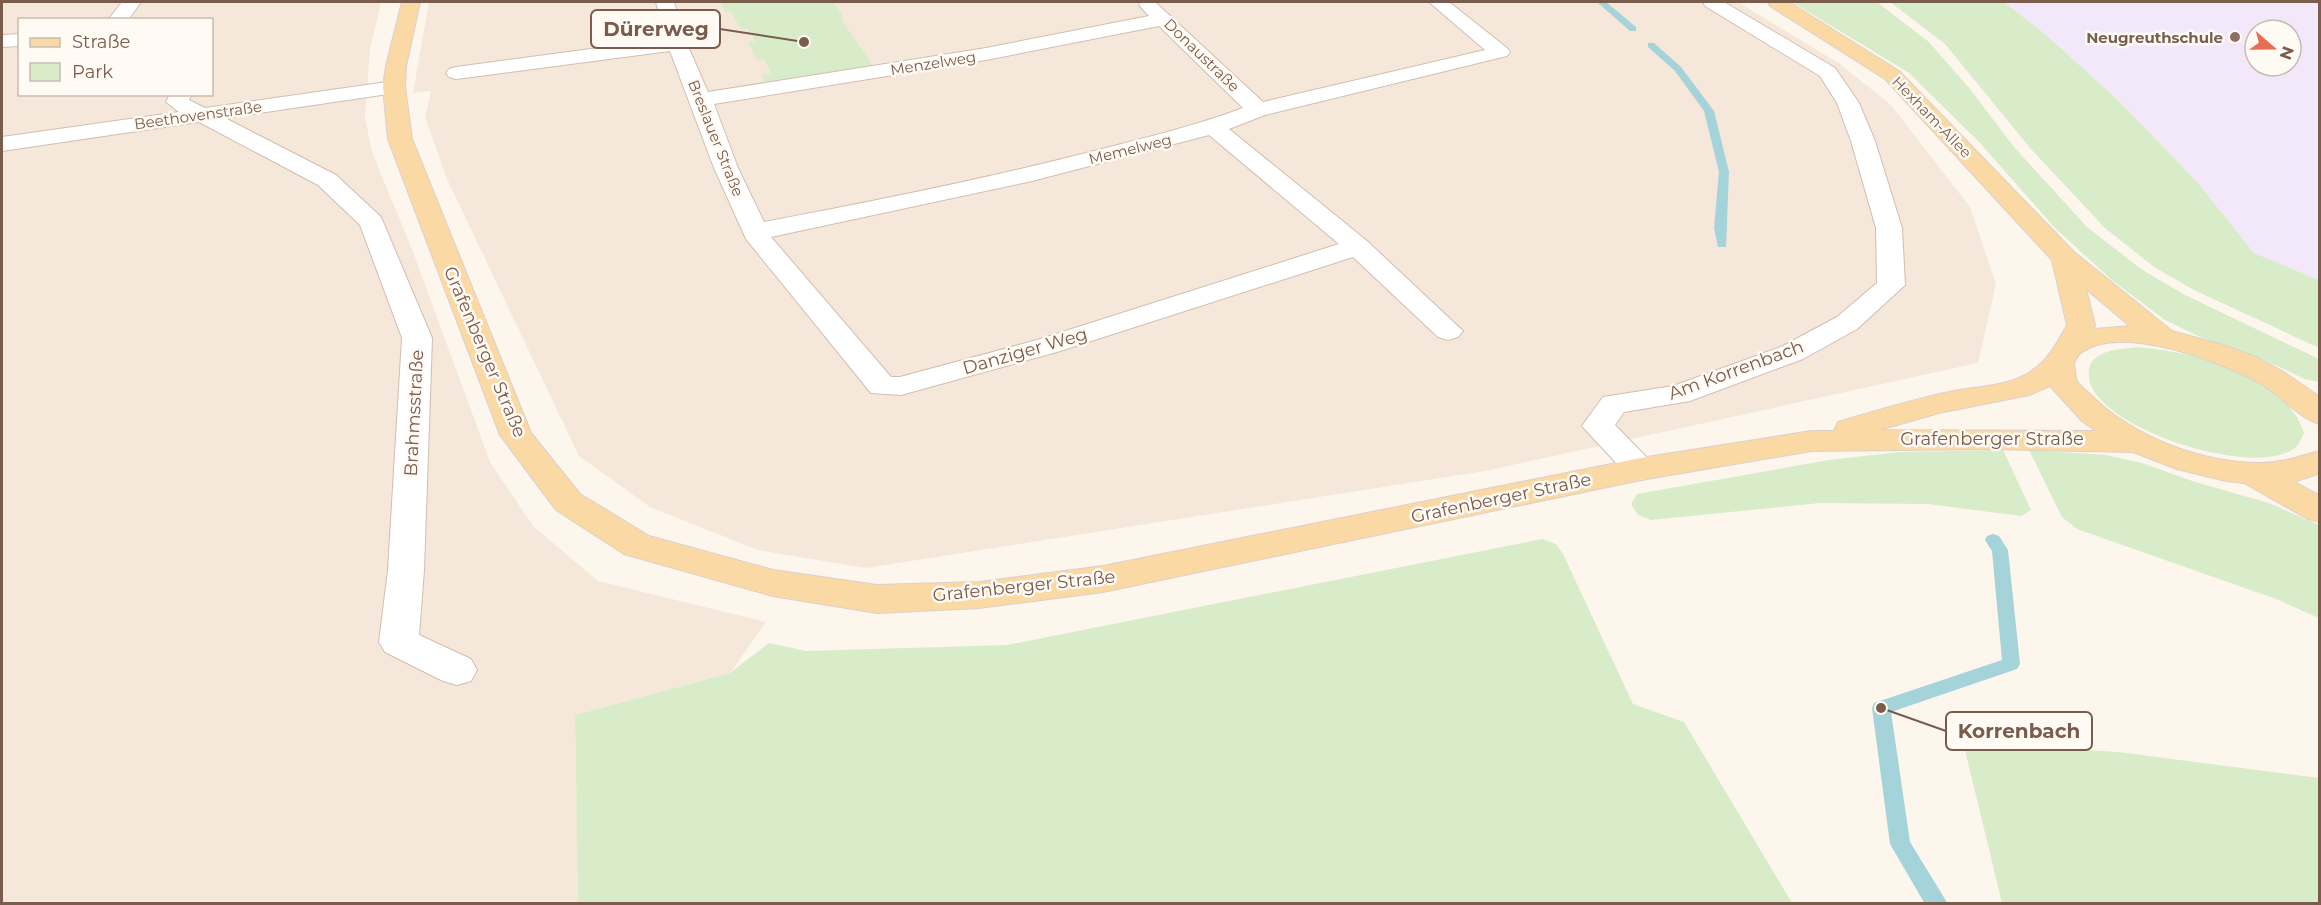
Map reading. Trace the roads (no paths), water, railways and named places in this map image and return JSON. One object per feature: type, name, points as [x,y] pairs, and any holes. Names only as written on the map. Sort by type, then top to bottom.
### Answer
[{"type":"main road","name":"Grafenberger Straße","points":[[411,2],[396,66],[394,87],[400,139],[516,435],[568,502],[637,544],[773,583],[877,598],[979,595],[1103,579],[1641,469],[1811,441],[1924,438],[2099,439],[2136,442]]},
{"type":"main road","name":"Hexham-Allee","points":[[1777,2],[1892,75],[2065,258],[2164,339]]},
{"type":"main road","name":"Hexham-Allee","points":[[2064,355],[2081,325],[2065,258]]},
{"type":"main road","points":[[2319,414],[2306,399],[2276,379],[2240,360],[2199,346],[2164,339],[2123,335],[2091,338],[2064,355],[2062,382],[2080,404],[2103,423],[2136,442],[2173,457],[2213,468],[2252,473],[2284,473],[2309,467],[2319,461]]},
{"type":"main road","name":"Grafenberger Straße","points":[[1811,441],[1896,414],[2036,382],[2064,355]]},
{"type":"main road","points":[[2252,473],[2319,511]]},
{"type":"street","points":[[119,18],[132,2]]},
{"type":"street","name":"Breslauer Straße","points":[[672,2],[677,44],[702,100],[726,168],[755,232]]},
{"type":"street","name":"Donaustraße","points":[[1144,2],[1258,110]]},
{"type":"street","name":"Memelweg","points":[[755,232],[879,208],[1021,176],[1213,127],[1258,110],[1500,52],[1438,2]]},
{"type":"street","name":"Am Korrenbach","points":[[1641,469],[1598,426],[1614,404],[1679,394],[1792,353],[1847,323],[1891,285],[1889,228],[1863,141],[1848,103],[1828,72],[1712,2]]},
{"type":"street","name":"Menzelweg","points":[[702,100],[986,54],[1164,19]]},
{"type":"street","points":[[2,41],[18,40]]},
{"type":"street","points":[[456,73],[677,44]]},
{"type":"street","name":"Beethovenstraße","points":[[2,144],[394,87]]},
{"type":"street","points":[[180,96],[177,102],[204,114]]},
{"type":"street","name":"Brahmsstraße","points":[[204,114],[327,180],[372,222],[417,338],[406,570],[399,642],[457,670]]},
{"type":"street","points":[[1213,127],[1358,247],[1448,331]]},
{"type":"street","name":"Danziger Weg","points":[[755,232],[882,386],[901,386],[1047,346],[1358,247]]},
{"type":"waterway","points":[[1601,2],[1633,29]]},
{"type":"waterway","points":[[1651,45],[1678,69],[1709,111],[1724,172],[1720,228],[1722,244]]},
{"type":"waterway","points":[[1937,904],[1900,844],[1881,708],[2011,664],[2000,550],[1993,540]]},
{"type":"place","name":"Neugreuthschule","points":[[2235,37]]},
{"type":"place","name":"Dürerweg","points":[[804,42]]},
{"type":"place","name":"Korrenbach","points":[[1881,708]]}]
